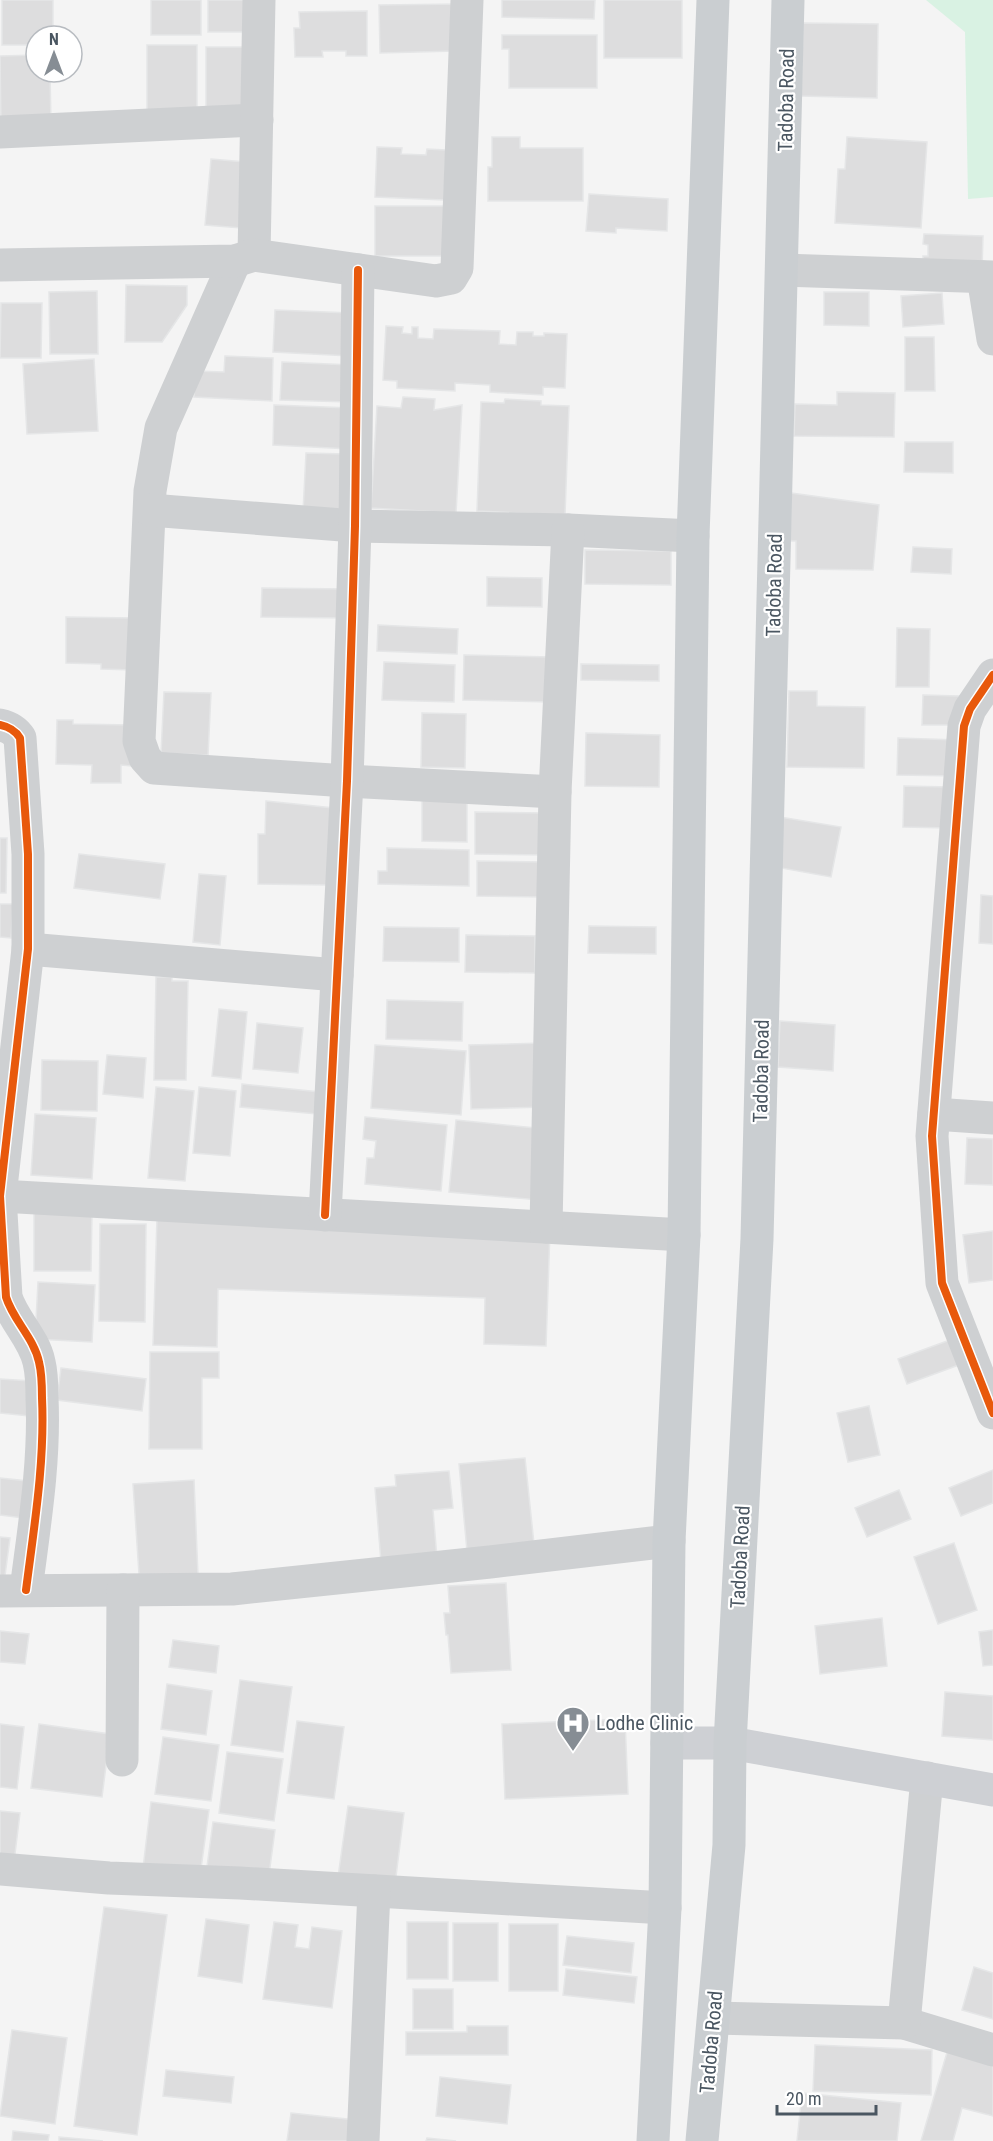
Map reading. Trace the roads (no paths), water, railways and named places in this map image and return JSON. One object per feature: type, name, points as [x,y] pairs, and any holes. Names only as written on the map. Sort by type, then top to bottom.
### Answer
[{"type":"main road","points":[[653,2141],[664,1908],[669,1541],[684,1235],[693,536],[713,0]]},
{"type":"main road","name":"Tadoba Road","points":[[702,2141],[729,1845],[730,1743],[757,1239],[788,0]]},
{"type":"street","points":[[259,0],[257,120],[244,258],[161,428],[154,465],[140,741],[145,758],[154,768],[555,792]]},
{"type":"street","points":[[0,265],[244,258],[436,281],[451,278],[457,268],[467,0]]},
{"type":"street","points":[[0,132],[257,120]]},
{"type":"street","points":[[325,1215],[347,781],[355,526],[358,270]]},
{"type":"street","points":[[782,270],[988,277],[993,339]]},
{"type":"street","points":[[150,510],[355,526],[568,530],[693,536]]},
{"type":"street","points":[[546,1227],[555,792],[568,530]]},
{"type":"street","points":[[993,675],[970,709],[964,726],[932,1136],[942,1283],[979,1338],[993,1413]]},
{"type":"street","points":[[0,725],[7,726],[20,738],[28,854],[28,949],[0,1196],[6,1297],[9,1307],[39,1359],[44,1436],[13,1591],[232,1589],[669,1541]]},
{"type":"street","points":[[28,949],[337,975]]},
{"type":"street","points":[[934,1114],[993,1118]]},
{"type":"street","points":[[0,1196],[684,1235]]},
{"type":"street","points":[[122,1760],[123,1590]]},
{"type":"street","points":[[667,1743],[730,1743],[993,1790]]},
{"type":"street","points":[[904,2023],[927,1778]]},
{"type":"street","points":[[0,1869],[109,1878],[240,1883],[664,1908]]},
{"type":"street","points":[[363,2141],[374,1891]]},
{"type":"street","points":[[714,2018],[904,2023],[993,2050]]},
{"type":"place","name":"Lodhe Clinic","points":[[573,1752]]}]
